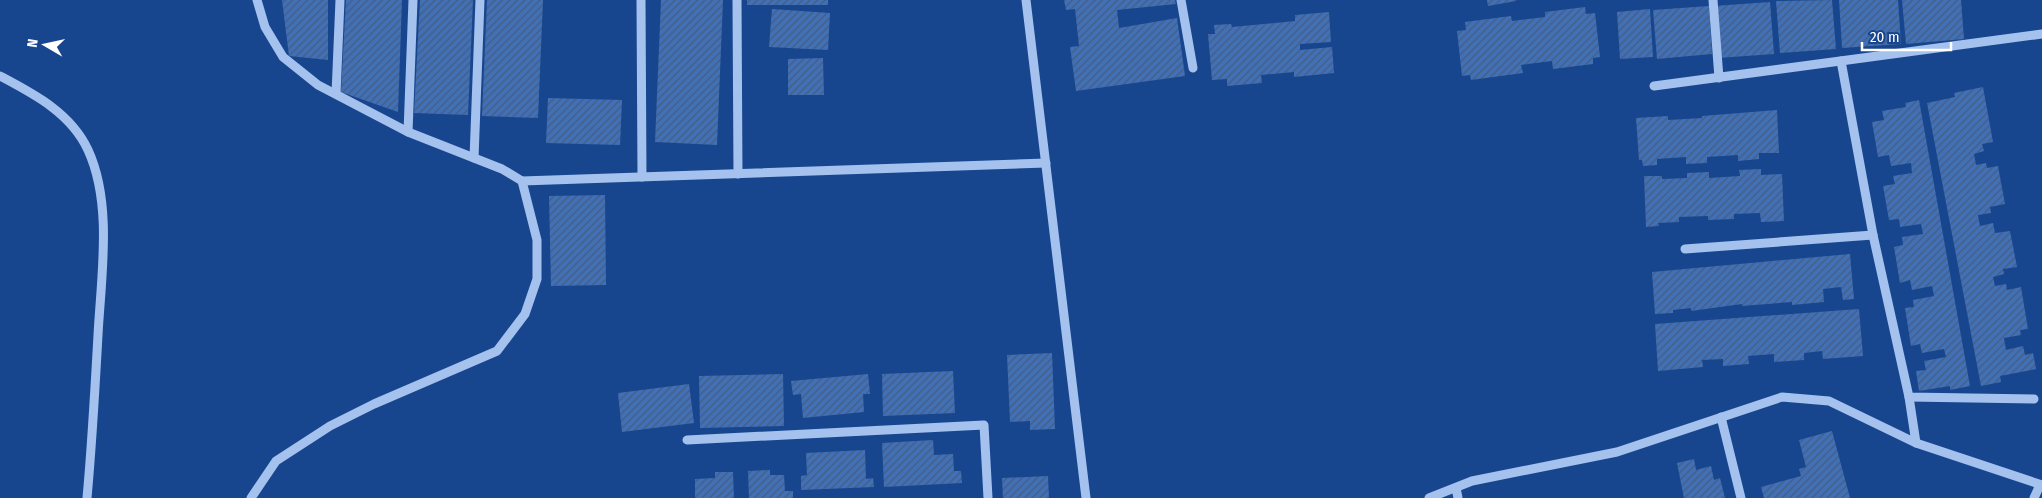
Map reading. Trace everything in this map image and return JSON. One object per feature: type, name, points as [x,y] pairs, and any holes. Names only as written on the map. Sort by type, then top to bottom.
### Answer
[{"type":"street","points":[[257,0],[265,27],[283,57],[318,85],[408,132],[502,169],[522,181],[1046,163]]},
{"type":"street","points":[[336,94],[340,0]]},
{"type":"street","points":[[408,132],[413,0]]},
{"type":"street","points":[[474,158],[480,0]]},
{"type":"street","points":[[641,0],[642,177]]},
{"type":"street","points":[[737,0],[738,174]]},
{"type":"street","points":[[1026,0],[1086,498]]},
{"type":"street","points":[[1181,0],[1193,68]]},
{"type":"street","points":[[1713,0],[1720,78]]},
{"type":"street","points":[[1654,86],[2042,34]]},
{"type":"street","points":[[1841,62],[1873,235],[1909,397],[1916,443]]},
{"type":"street","points":[[0,76],[36,96],[68,120],[88,150],[100,186],[103,243],[87,498]]},
{"type":"street","points":[[251,498],[276,461],[330,426],[374,404],[497,351],[525,314],[537,279],[537,240],[522,181]]},
{"type":"street","points":[[1685,249],[1873,235]]},
{"type":"street","points":[[1429,498],[1472,482],[1617,452],[1782,397],[1829,402],[1916,443],[2041,485],[2034,498]]},
{"type":"street","points":[[1909,397],[2034,399]]},
{"type":"street","points":[[1721,417],[1741,498]]},
{"type":"street","points":[[688,440],[984,425],[988,498]]},
{"type":"street","points":[[1456,488],[1458,498]]},
{"type":"building","points":[[282,0],[328,0],[328,60],[289,56]]},
{"type":"building","points":[[346,0],[402,0],[398,112],[341,92]]},
{"type":"building","points":[[420,0],[473,0],[468,115],[414,113]]},
{"type":"building","points":[[487,0],[543,0],[538,118],[482,116]]},
{"type":"building","points":[[661,0],[723,0],[717,145],[655,142]]},
{"type":"building","points":[[747,0],[828,0],[828,5],[747,5]]},
{"type":"building","points":[[1064,0],[1175,0],[1176,4],[1117,10],[1119,28],[1177,18],[1185,76],[1076,91],[1070,47],[1079,46],[1075,9],[1066,10]]},
{"type":"building","points":[[1487,0],[1516,0],[1516,1],[1488,6]]},
{"type":"building","points":[[1832,0],[1836,49],[1780,53],[1776,1]]},
{"type":"building","points":[[1839,0],[1898,0],[1901,44],[1842,48]]},
{"type":"building","points":[[1902,0],[1961,0],[1964,39],[1906,44]]},
{"type":"building","points":[[1770,2],[1774,54],[1718,58],[1714,6]]},
{"type":"building","points":[[1709,6],[1712,54],[1657,59],[1653,10]]},
{"type":"building","points":[[1585,7],[1586,14],[1595,13],[1600,57],[1593,58],[1593,64],[1553,69],[1552,61],[1521,65],[1523,73],[1471,80],[1470,75],[1462,76],[1457,31],[1466,30],[1465,22],[1511,16],[1512,21],[1545,17],[1545,12]]},
{"type":"building","points":[[772,9],[830,13],[828,50],[769,47]]},
{"type":"building","points":[[1650,9],[1653,57],[1620,59],[1617,12]]},
{"type":"building","points":[[1329,12],[1331,42],[1300,44],[1300,50],[1332,47],[1334,73],[1294,77],[1294,72],[1261,75],[1262,83],[1227,86],[1227,79],[1212,80],[1208,34],[1215,34],[1214,25],[1231,24],[1232,27],[1295,21],[1295,15]]},
{"type":"building","points":[[823,58],[824,95],[788,95],[788,59]]},
{"type":"building","points":[[1983,87],[1993,142],[1982,144],[1984,151],[1974,154],[1976,165],[1986,163],[1987,168],[1998,166],[2005,204],[1990,207],[1991,213],[1978,215],[1980,226],[1993,223],[1995,233],[2010,231],[2017,267],[2003,269],[2004,274],[1993,277],[1995,286],[2006,284],[2007,290],[2021,287],[2028,329],[2020,330],[2021,335],[2004,338],[2006,350],[2023,346],[2025,355],[2033,353],[2036,369],[2000,376],[2001,382],[1981,386],[1927,103],[1955,97],[1954,93]]},
{"type":"building","points":[[548,98],[622,100],[620,145],[546,143]]},
{"type":"building","points":[[1919,100],[1970,386],[1950,390],[1950,386],[1919,391],[1916,371],[1926,370],[1924,361],[1946,357],[1944,349],[1922,353],[1920,344],[1911,346],[1905,308],[1914,307],[1913,300],[1934,296],[1932,286],[1912,290],[1910,280],[1900,283],[1894,247],[1903,245],[1902,237],[1923,234],[1921,224],[1900,227],[1899,219],[1889,220],[1883,186],[1895,184],[1893,176],[1912,173],[1911,163],[1891,166],[1889,155],[1878,157],[1872,122],[1884,120],[1882,111],[1906,107],[1905,103]]},
{"type":"building","points":[[1777,110],[1779,153],[1759,153],[1759,159],[1738,161],[1738,155],[1707,157],[1707,163],[1686,164],[1686,157],[1657,159],[1657,165],[1643,166],[1642,160],[1639,160],[1636,118],[1668,116],[1668,120]]},
{"type":"building","points":[[1761,169],[1761,175],[1782,174],[1784,221],[1761,222],[1760,213],[1734,214],[1734,219],[1708,220],[1708,216],[1679,217],[1679,222],[1658,223],[1659,226],[1646,227],[1644,176],[1662,176],[1662,179],[1687,178],[1687,173],[1709,172],[1709,178],[1740,176],[1739,170]]},
{"type":"building","points":[[605,195],[606,285],[551,286],[549,196]]},
{"type":"building","points":[[1850,254],[1854,299],[1843,300],[1841,287],[1823,289],[1824,302],[1792,305],[1792,302],[1742,306],[1742,304],[1691,311],[1691,308],[1673,310],[1673,313],[1655,314],[1652,272]]},
{"type":"building","points":[[1859,309],[1863,356],[1823,359],[1822,351],[1804,353],[1804,360],[1774,362],[1774,354],[1748,356],[1749,364],[1723,366],[1723,359],[1702,360],[1703,367],[1658,371],[1655,324]]},
{"type":"building","points":[[1052,353],[1055,429],[1030,430],[1030,421],[1010,422],[1007,355]]},
{"type":"building","points":[[953,371],[955,413],[883,416],[882,374]]},
{"type":"building","points":[[783,374],[784,426],[700,428],[699,376]]},
{"type":"building","points":[[868,374],[870,394],[863,394],[864,412],[803,418],[801,394],[793,395],[791,381]]},
{"type":"building","points":[[689,384],[694,423],[622,432],[618,393]]},
{"type":"building","points":[[1832,431],[1850,498],[1764,498],[1761,487],[1801,476],[1799,469],[1806,467],[1799,440]]},
{"type":"building","points":[[933,440],[934,455],[953,454],[954,471],[961,471],[962,483],[884,487],[882,443]]},
{"type":"building","points":[[865,450],[866,479],[873,478],[874,487],[801,490],[801,476],[807,475],[806,453]]},
{"type":"building","points":[[1694,459],[1696,470],[1711,466],[1714,480],[1720,478],[1725,498],[1684,498],[1677,463]]},
{"type":"building","points":[[770,470],[770,475],[784,475],[785,491],[793,491],[793,498],[749,498],[748,471]]},
{"type":"building","points":[[715,472],[733,472],[734,498],[695,498],[695,479],[715,478]]},
{"type":"building","points":[[1048,476],[1049,498],[1003,498],[1002,478]]}]
